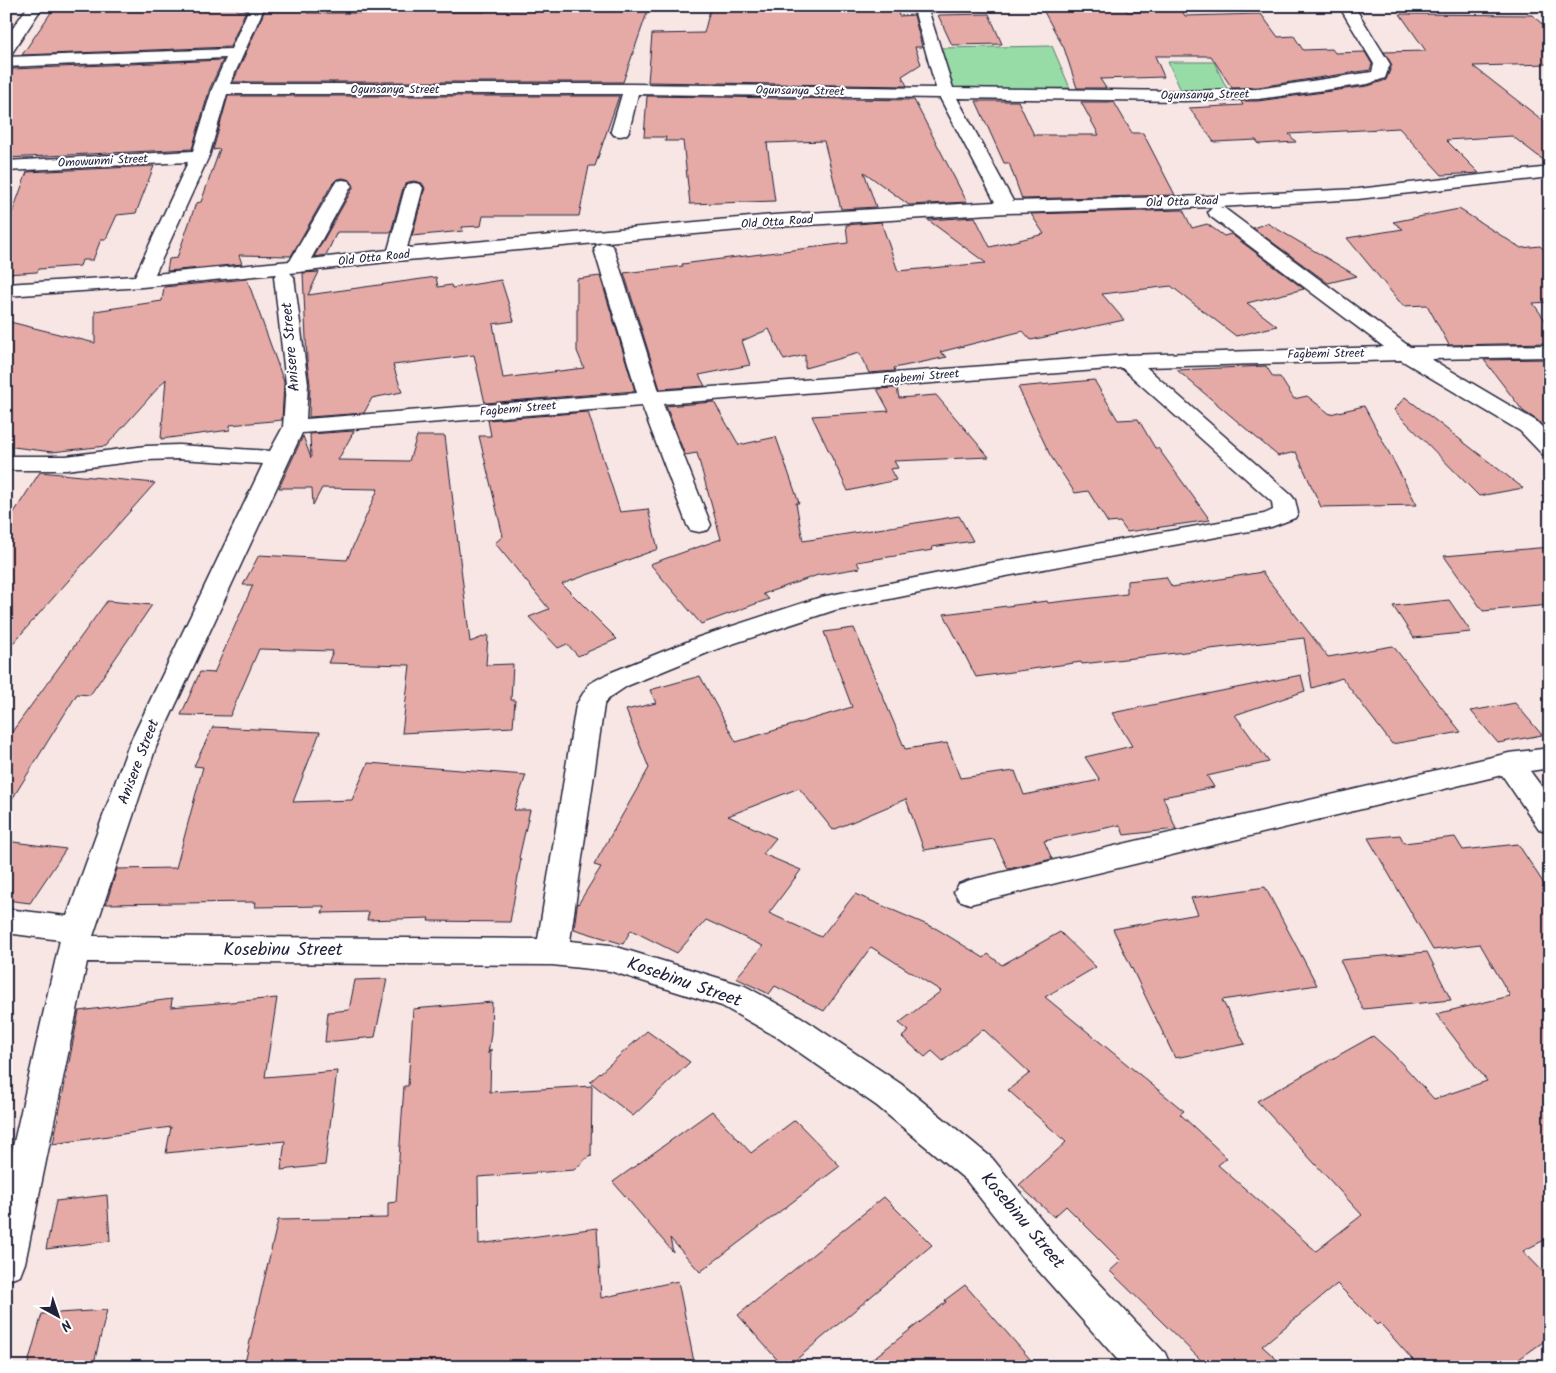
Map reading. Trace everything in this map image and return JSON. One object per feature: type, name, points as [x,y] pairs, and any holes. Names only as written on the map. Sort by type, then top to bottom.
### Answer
[{"type":"street","points":[[6,50],[36,6]]},
{"type":"street","points":[[142,281],[200,156],[220,89],[258,6]]},
{"type":"street","points":[[920,6],[946,93],[1007,207]]},
{"type":"street","name":"Ogunsanya Street","points":[[220,89],[631,89],[1229,96],[1368,79],[1379,75],[1382,64],[1346,6]]},
{"type":"street","points":[[6,62],[236,53]]},
{"type":"street","points":[[620,131],[631,89]]},
{"type":"street","name":"Omowunmi Street","points":[[6,166],[200,156]]},
{"type":"street","name":"Old Otta Road","points":[[6,290],[405,265],[604,249],[708,234],[774,221],[1007,207],[1199,202],[1358,194],[1550,172]]},
{"type":"street","name":"Old Otta Road","points":[[6,302],[291,272],[396,255],[708,234],[1012,218],[1376,205],[1550,184]]},
{"type":"street","points":[[291,272],[343,185]]},
{"type":"street","points":[[396,255],[414,188]]},
{"type":"street","points":[[1217,212],[1404,352],[1528,426],[1550,449]]},
{"type":"street","points":[[604,249],[650,399],[699,525]]},
{"type":"street","name":"Anisere Street","points":[[6,1263],[76,939],[142,747],[294,427],[297,384],[291,272]]},
{"type":"street","name":"Fagbemi Street","points":[[294,427],[1127,361],[1404,352],[1550,351]]},
{"type":"street","points":[[552,952],[590,705],[598,691],[617,680],[708,643],[830,603],[974,574],[1271,520],[1286,513],[1283,500],[1127,361]]},
{"type":"street","points":[[6,463],[66,463],[146,453],[179,452],[278,458]]},
{"type":"street","points":[[970,892],[1509,764],[1550,758]]},
{"type":"street","points":[[1509,764],[1550,821]]},
{"type":"street","name":"Kosebinu Street","points":[[6,921],[76,939],[552,952],[610,958],[733,996],[790,1027],[889,1095],[979,1170],[1042,1248],[1151,1367]]},
{"type":"green space","points":[[1052,46],[1070,88],[952,90],[939,48]]},
{"type":"green space","points":[[1168,62],[1214,62],[1231,97],[1184,97]]},
{"type":"building","points":[[129,6],[239,6],[237,11],[246,10],[230,47],[22,55],[52,11]]},
{"type":"building","points":[[387,6],[419,7],[416,12],[648,10],[623,82],[233,82],[265,10],[310,8],[307,13],[383,13]]},
{"type":"building","points":[[844,7],[897,7],[899,16],[914,15],[922,47],[915,47],[921,64],[902,76],[907,86],[648,82],[652,34],[704,33],[710,10],[787,9],[787,11],[845,9]]},
{"type":"building","points":[[1126,9],[1127,12],[1182,11],[1185,16],[1261,14],[1278,37],[1294,36],[1303,50],[1332,49],[1335,53],[1365,52],[1372,64],[1370,70],[1258,87],[1232,88],[1211,56],[1155,56],[1164,77],[1100,79],[1106,88],[1077,88],[1064,48],[1043,10]]},
{"type":"building","points":[[989,14],[1002,44],[952,45],[938,15]]},
{"type":"building","points":[[1400,14],[1532,15],[1550,31],[1550,64],[1473,66],[1550,126],[1550,165],[1512,136],[1446,140],[1479,173],[1442,175],[1399,128],[1289,134],[1296,142],[1259,144],[1256,140],[1214,142],[1189,108],[1243,105],[1241,101],[1258,101],[1368,86],[1386,80],[1392,65],[1384,52],[1426,51]]},
{"type":"building","points":[[223,60],[210,88],[192,149],[6,158],[6,78],[13,69]]},
{"type":"building","points":[[228,96],[619,96],[595,166],[589,166],[579,216],[483,216],[481,226],[462,227],[463,231],[412,236],[425,188],[422,183],[414,181],[408,182],[403,188],[391,232],[337,232],[326,255],[314,257],[354,186],[350,180],[343,178],[337,179],[332,184],[291,256],[239,255],[242,264],[167,271],[169,259],[177,258],[196,203],[201,202],[220,149],[213,150]]},
{"type":"building","points":[[647,96],[914,100],[967,202],[909,205],[864,172],[876,207],[841,209],[824,141],[767,143],[775,201],[690,204],[683,141],[665,141],[666,137],[644,137]]},
{"type":"building","points":[[976,101],[1018,101],[1034,135],[1099,135],[1081,102],[1114,102],[1132,133],[1143,133],[1175,195],[1022,199],[1009,163],[1004,163]]},
{"type":"building","points":[[154,166],[136,213],[117,215],[106,239],[101,239],[93,260],[82,260],[80,266],[6,274],[6,230],[27,172]]},
{"type":"building","points":[[1459,209],[1521,248],[1540,246],[1550,255],[1550,302],[1533,303],[1550,327],[1550,343],[1449,345],[1427,305],[1403,306],[1347,238],[1403,229],[1393,222]]},
{"type":"building","points":[[1183,210],[1192,228],[1207,224],[1224,236],[1231,234],[1304,289],[1247,303],[1277,326],[1236,336],[1171,286],[1102,294],[1124,320],[1031,340],[1023,331],[940,352],[947,357],[894,368],[895,371],[869,373],[859,353],[805,368],[805,355],[784,360],[769,329],[742,341],[750,365],[699,375],[705,386],[660,389],[624,273],[848,243],[846,225],[881,222],[898,271],[986,263],[928,220],[975,217],[990,247],[1044,234],[1031,214]]},
{"type":"building","points":[[1267,223],[1357,276],[1328,283],[1253,228]]},
{"type":"building","points":[[319,272],[308,295],[436,277],[438,287],[451,285],[452,288],[501,280],[514,321],[493,324],[503,378],[584,368],[577,351],[577,279],[600,276],[635,391],[485,403],[474,355],[393,365],[402,392],[372,398],[364,413],[309,417],[310,384],[303,273]]},
{"type":"building","points":[[247,279],[284,382],[282,420],[230,425],[230,430],[161,439],[166,379],[106,446],[52,452],[6,446],[6,321],[95,343],[95,311],[162,301],[164,287]]},
{"type":"building","points":[[1550,359],[1550,432],[1523,411],[1484,360]]},
{"type":"building","points":[[1266,366],[1273,377],[1280,377],[1294,399],[1307,396],[1330,414],[1364,406],[1417,505],[1321,507],[1296,452],[1278,456],[1177,370]]},
{"type":"building","points":[[1094,380],[1118,420],[1138,419],[1155,448],[1158,448],[1210,520],[1127,532],[1120,522],[1108,523],[1088,491],[1075,493],[1050,455],[1018,387]]},
{"type":"building","points":[[897,388],[899,398],[936,395],[989,457],[894,461],[898,468],[890,469],[896,480],[848,491],[812,416],[889,411],[877,389]]},
{"type":"building","points":[[1405,397],[1523,488],[1479,496],[1394,410]]},
{"type":"building","points":[[714,402],[739,445],[776,437],[799,503],[796,503],[803,541],[959,516],[973,541],[932,547],[933,550],[857,562],[860,568],[818,575],[763,594],[769,599],[701,624],[650,564],[721,539],[697,453],[685,455],[666,406]]},
{"type":"building","points":[[588,412],[620,512],[648,509],[658,549],[562,584],[617,639],[578,656],[567,644],[558,648],[529,617],[549,609],[495,543],[503,536],[479,436],[491,436],[488,420]]},
{"type":"building","points":[[354,431],[338,460],[409,461],[417,436],[445,436],[470,642],[488,635],[486,665],[513,664],[511,700],[515,700],[513,727],[402,733],[410,665],[328,663],[333,651],[259,649],[230,716],[181,715],[200,672],[214,673],[253,585],[243,585],[259,555],[347,560],[378,489],[322,488],[313,505],[312,488],[279,488],[303,436],[311,458],[310,434]]},
{"type":"building","points":[[40,472],[155,483],[6,651],[6,525]]},
{"type":"building","points":[[1550,547],[1550,605],[1483,611],[1444,556]]},
{"type":"building","points":[[1262,572],[1328,657],[1393,646],[1461,732],[1392,744],[1342,678],[1312,688],[1304,638],[1082,664],[1081,662],[976,677],[944,614],[1047,601],[1048,603],[1127,594],[1127,581],[1166,577],[1172,587]]},
{"type":"building","points":[[1449,600],[1471,632],[1414,638],[1393,606]]},
{"type":"building","points":[[107,601],[152,605],[90,695],[77,694],[6,809],[6,740]]},
{"type":"building","points":[[854,628],[905,749],[947,743],[960,778],[1015,771],[1024,795],[1100,780],[1085,757],[1132,746],[1112,713],[1301,675],[1305,691],[1235,715],[1269,762],[1207,776],[1214,787],[1163,797],[1176,829],[1124,835],[1120,825],[1044,841],[1052,859],[1008,869],[994,839],[924,850],[906,799],[833,830],[799,788],[728,816],[776,838],[763,854],[801,870],[769,913],[821,937],[855,894],[937,929],[984,958],[988,954],[1002,965],[1060,932],[1096,967],[1045,997],[1184,1111],[1180,1114],[1227,1158],[1218,1165],[1316,1251],[1362,1215],[1257,1101],[1373,1036],[1393,1054],[1434,1099],[1487,1081],[1436,1014],[1510,996],[1480,944],[1433,950],[1368,838],[1400,835],[1404,843],[1455,837],[1463,850],[1518,844],[1550,893],[1550,1237],[1523,1251],[1550,1279],[1550,1337],[1508,1367],[1419,1367],[1380,1323],[1378,1325],[1337,1284],[1262,1346],[1285,1367],[1208,1367],[1110,1271],[1121,1261],[1066,1206],[1054,1217],[1019,1185],[1066,1142],[1008,1090],[1030,1073],[983,1029],[943,1061],[932,1051],[925,1057],[902,1037],[909,1031],[899,1023],[941,991],[871,947],[824,1011],[775,986],[769,994],[736,978],[763,946],[706,920],[677,953],[631,930],[623,944],[574,929],[577,906],[601,867],[594,865],[649,768],[626,710],[656,703],[650,690],[700,676],[736,742],[852,707],[824,632]]},
{"type":"building","points":[[1515,703],[1542,735],[1498,743],[1471,711]]},
{"type":"building","points":[[213,727],[320,732],[293,802],[352,800],[368,763],[526,775],[514,810],[530,810],[519,858],[521,859],[510,922],[428,921],[429,918],[367,920],[369,912],[322,913],[324,906],[255,907],[256,902],[106,904],[117,869],[176,868],[203,767],[194,766]]},
{"type":"building","points":[[6,841],[66,849],[30,903],[6,900]]},
{"type":"building","points":[[1265,887],[1317,985],[1222,1000],[1245,1044],[1175,1058],[1113,929],[1198,914],[1191,898]]},
{"type":"building","points":[[1427,952],[1451,1000],[1363,1009],[1340,960]]},
{"type":"building","points":[[387,979],[375,1037],[325,1042],[328,1012],[349,1010],[355,980]]},
{"type":"building","points":[[277,998],[265,1077],[337,1071],[325,1165],[281,1170],[285,1141],[166,1153],[171,1127],[53,1144],[79,1011],[172,999],[171,1007]]},
{"type":"building","points":[[492,1002],[488,1054],[491,1049],[490,1092],[592,1086],[591,1157],[590,1155],[574,1170],[478,1177],[479,1244],[597,1228],[601,1298],[678,1281],[695,1367],[244,1367],[278,1220],[388,1218],[388,1203],[396,1202],[404,1086],[408,1086],[413,1009]]},
{"type":"building","points":[[647,1031],[690,1062],[633,1116],[590,1082]]},
{"type":"building","points":[[712,1111],[751,1153],[795,1120],[840,1166],[700,1272],[670,1238],[673,1252],[613,1182]]},
{"type":"building","points":[[107,1195],[110,1241],[46,1249],[56,1201]]},
{"type":"building","points":[[884,1197],[932,1245],[791,1364],[781,1364],[738,1315]]},
{"type":"building","points":[[965,1285],[1037,1367],[862,1367],[946,1302],[945,1300]]},
{"type":"building","points":[[107,1310],[93,1367],[27,1367],[42,1314]]}]
